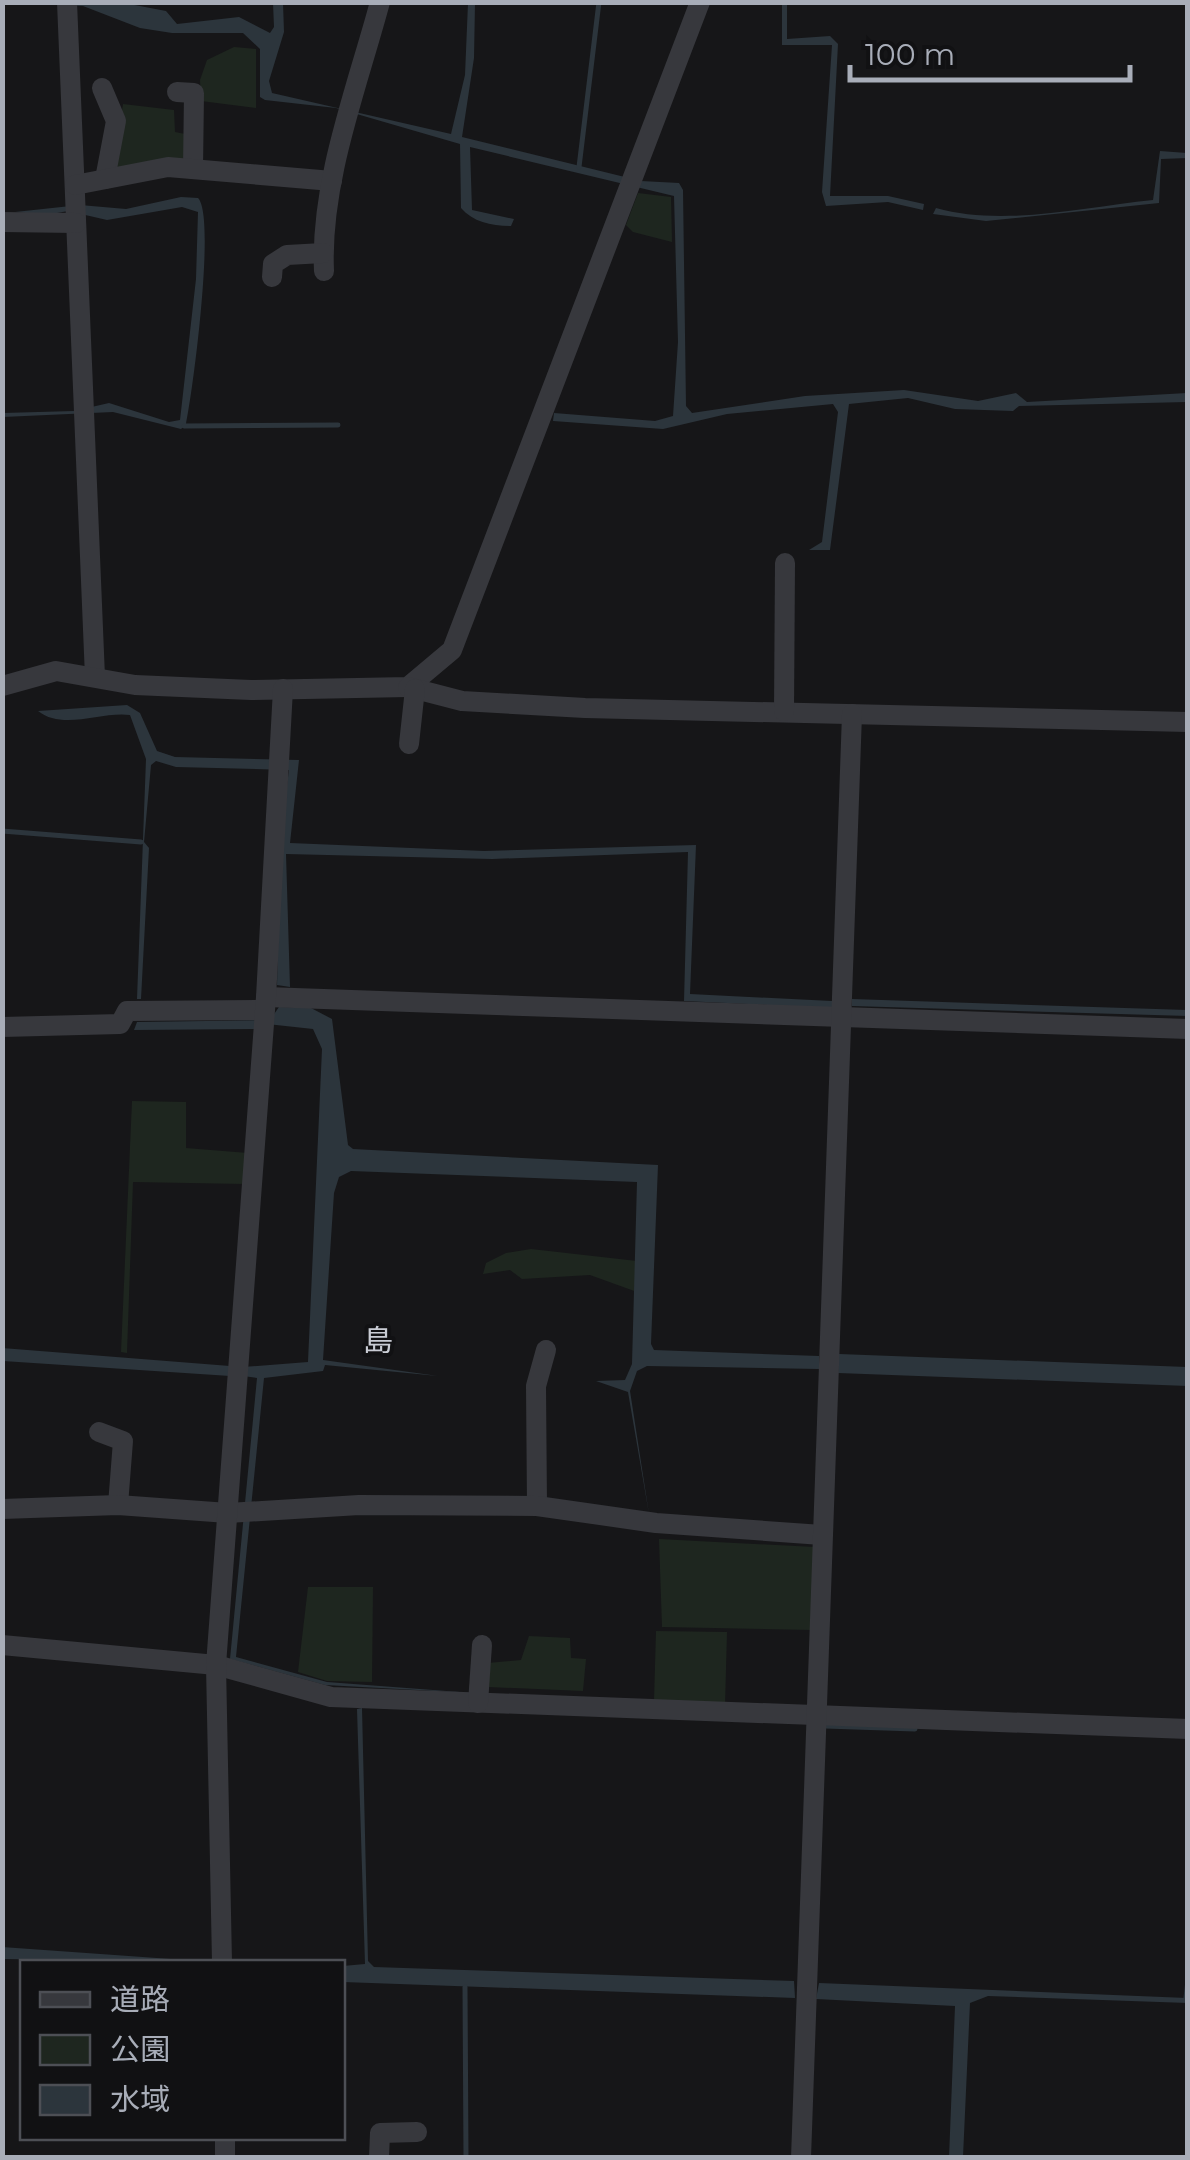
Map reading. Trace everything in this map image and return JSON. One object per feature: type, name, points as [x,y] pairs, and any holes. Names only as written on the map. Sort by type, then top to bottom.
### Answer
[{"type":"street","points":[[67,2],[95,677]]},
{"type":"street","points":[[272,277],[273,264],[287,256],[323,262],[332,182],[380,2]]},
{"type":"street","points":[[409,744],[412,688],[452,650],[700,2]]},
{"type":"street","points":[[102,88],[116,121],[105,179]]},
{"type":"street","points":[[177,92],[194,94],[193,169]]},
{"type":"street","points":[[74,185],[168,166],[332,182]]},
{"type":"street","points":[[2,222],[76,222]]},
{"type":"street","points":[[784,712],[785,563]]},
{"type":"street","points":[[2,686],[56,671],[135,686],[412,688],[462,701],[1188,722]]},
{"type":"street","points":[[222,1960],[216,1664],[265,1003],[283,690]]},
{"type":"street","points":[[801,2158],[852,714]]},
{"type":"street","points":[[2,1027],[120,1024],[127,1011],[265,1003],[1188,1029]]},
{"type":"street","points":[[537,1506],[536,1386],[546,1350]]},
{"type":"street","points":[[99,1432],[123,1441],[118,1505]]},
{"type":"street","points":[[2,1508],[118,1505],[228,1512],[359,1505],[537,1506],[656,1523],[822,1534]]},
{"type":"street","points":[[2,1645],[216,1664],[331,1698],[1188,1729]]},
{"type":"street","points":[[478,1703],[482,1646]]},
{"type":"street","points":[[379,2158],[380,2133],[416,2132]]},
{"type":"green space","points":[[234,47],[256,49],[256,108],[201,101],[200,80],[207,60]]},
{"type":"green space","points":[[123,104],[174,110],[175,132],[185,134],[184,160],[113,169]]},
{"type":"green space","points":[[638,193],[671,197],[672,242],[633,232],[626,225]]},
{"type":"green space","points":[[132,1101],[186,1102],[186,1148],[248,1153],[245,1184],[133,1182],[127,1353],[121,1352]]},
{"type":"green space","points":[[531,1249],[637,1261],[637,1292],[590,1275],[522,1279],[510,1270],[483,1274],[486,1263],[506,1253]]},
{"type":"green space","points":[[659,1539],[815,1547],[812,1630],[662,1627]]},
{"type":"green space","points":[[308,1587],[373,1587],[372,1682],[327,1681],[298,1672]]},
{"type":"green space","points":[[656,1631],[727,1632],[725,1706],[654,1701]]},
{"type":"green space","points":[[529,1636],[570,1638],[571,1658],[586,1659],[583,1691],[488,1687],[488,1663],[521,1660]]},
{"type":"water","points":[[3,3],[124,3],[166,11],[177,24],[239,17],[270,33],[274,27],[273,3],[283,3],[284,32],[269,81],[272,93],[451,134],[465,75],[468,3],[475,3],[474,58],[462,137],[641,181],[679,183],[683,190],[686,406],[692,413],[805,396],[904,390],[978,401],[1016,393],[1027,402],[1187,393],[1187,402],[1019,406],[1013,411],[955,409],[908,398],[849,404],[830,550],[809,550],[822,542],[838,412],[833,404],[727,414],[663,429],[553,421],[554,413],[655,421],[673,416],[678,342],[674,196],[470,147],[472,210],[514,219],[511,226],[483,222],[461,208],[460,144],[336,108],[265,100],[260,97],[260,49],[243,33],[172,33],[140,28],[83,6]]},
{"type":"water","points":[[782,3],[787,3],[787,39],[830,36],[838,44],[830,196],[888,196],[924,204],[923,210],[888,202],[826,206],[822,192],[832,45],[782,45]]},
{"type":"water","points":[[1160,151],[1187,153],[1188,158],[1161,159],[1159,203],[986,221],[933,214],[936,208],[1016,216],[1153,200]]},
{"type":"water","points":[[181,197],[198,198],[205,236],[186,424],[181,429],[113,412],[3,417],[3,413],[74,411],[109,403],[169,422],[180,420],[196,279],[198,212],[182,207],[107,220],[68,211],[46,215],[15,212],[80,205],[126,209]]},
{"type":"water","points":[[127,705],[140,713],[157,751],[175,757],[299,760],[290,843],[484,851],[696,845],[690,994],[832,1001],[832,1008],[684,1001],[688,852],[492,859],[286,854],[290,987],[277,985],[281,831],[289,770],[176,767],[156,761],[151,765],[144,842],[149,848],[141,999],[137,999],[146,759],[130,715],[71,720],[48,717],[38,711]]},
{"type":"water","points":[[852,999],[1187,1010],[1188,1016],[852,1006]]},
{"type":"water","points":[[279,1007],[311,1008],[332,1019],[348,1145],[353,1149],[658,1165],[651,1344],[654,1350],[819,1356],[819,1369],[647,1366],[637,1371],[630,1391],[649,1514],[628,1392],[596,1381],[625,1380],[632,1364],[637,1182],[351,1171],[339,1177],[334,1193],[323,1360],[438,1376],[325,1365],[323,1371],[264,1378],[236,1657],[327,1682],[473,1693],[325,1685],[230,1659],[257,1378],[243,1376],[243,1367],[308,1362],[322,1049],[313,1029],[267,1024],[257,1029],[134,1030],[137,1022],[270,1020]]},
{"type":"water","points":[[2,1348],[230,1366],[230,1376],[3,1361]]},
{"type":"water","points":[[839,1354],[1187,1367],[1188,1386],[838,1373]]},
{"type":"water","points":[[362,1708],[368,1961],[374,1967],[794,1981],[795,1998],[345,1982],[345,1966],[365,1964],[357,1709]]},
{"type":"water","points":[[2,1947],[185,1960],[73,1960],[3,1959]]},
{"type":"water","points":[[819,1983],[1187,1998],[1188,2003],[988,1996],[970,2003],[963,2157],[949,2158],[955,2006],[816,1999]]},
{"type":"waterway","points":[[579,167],[599,2]]},
{"type":"waterway","points":[[184,426],[338,425]]},
{"type":"waterway","points":[[2,831],[141,842]]},
{"type":"waterway","points":[[825,1726],[915,1729]]},
{"type":"waterway","points":[[1186,1998],[1188,1980]]},
{"type":"waterway","points":[[465,1987],[466,2158]]},
{"type":"district","name":"島","points":[[378,1340]]}]
